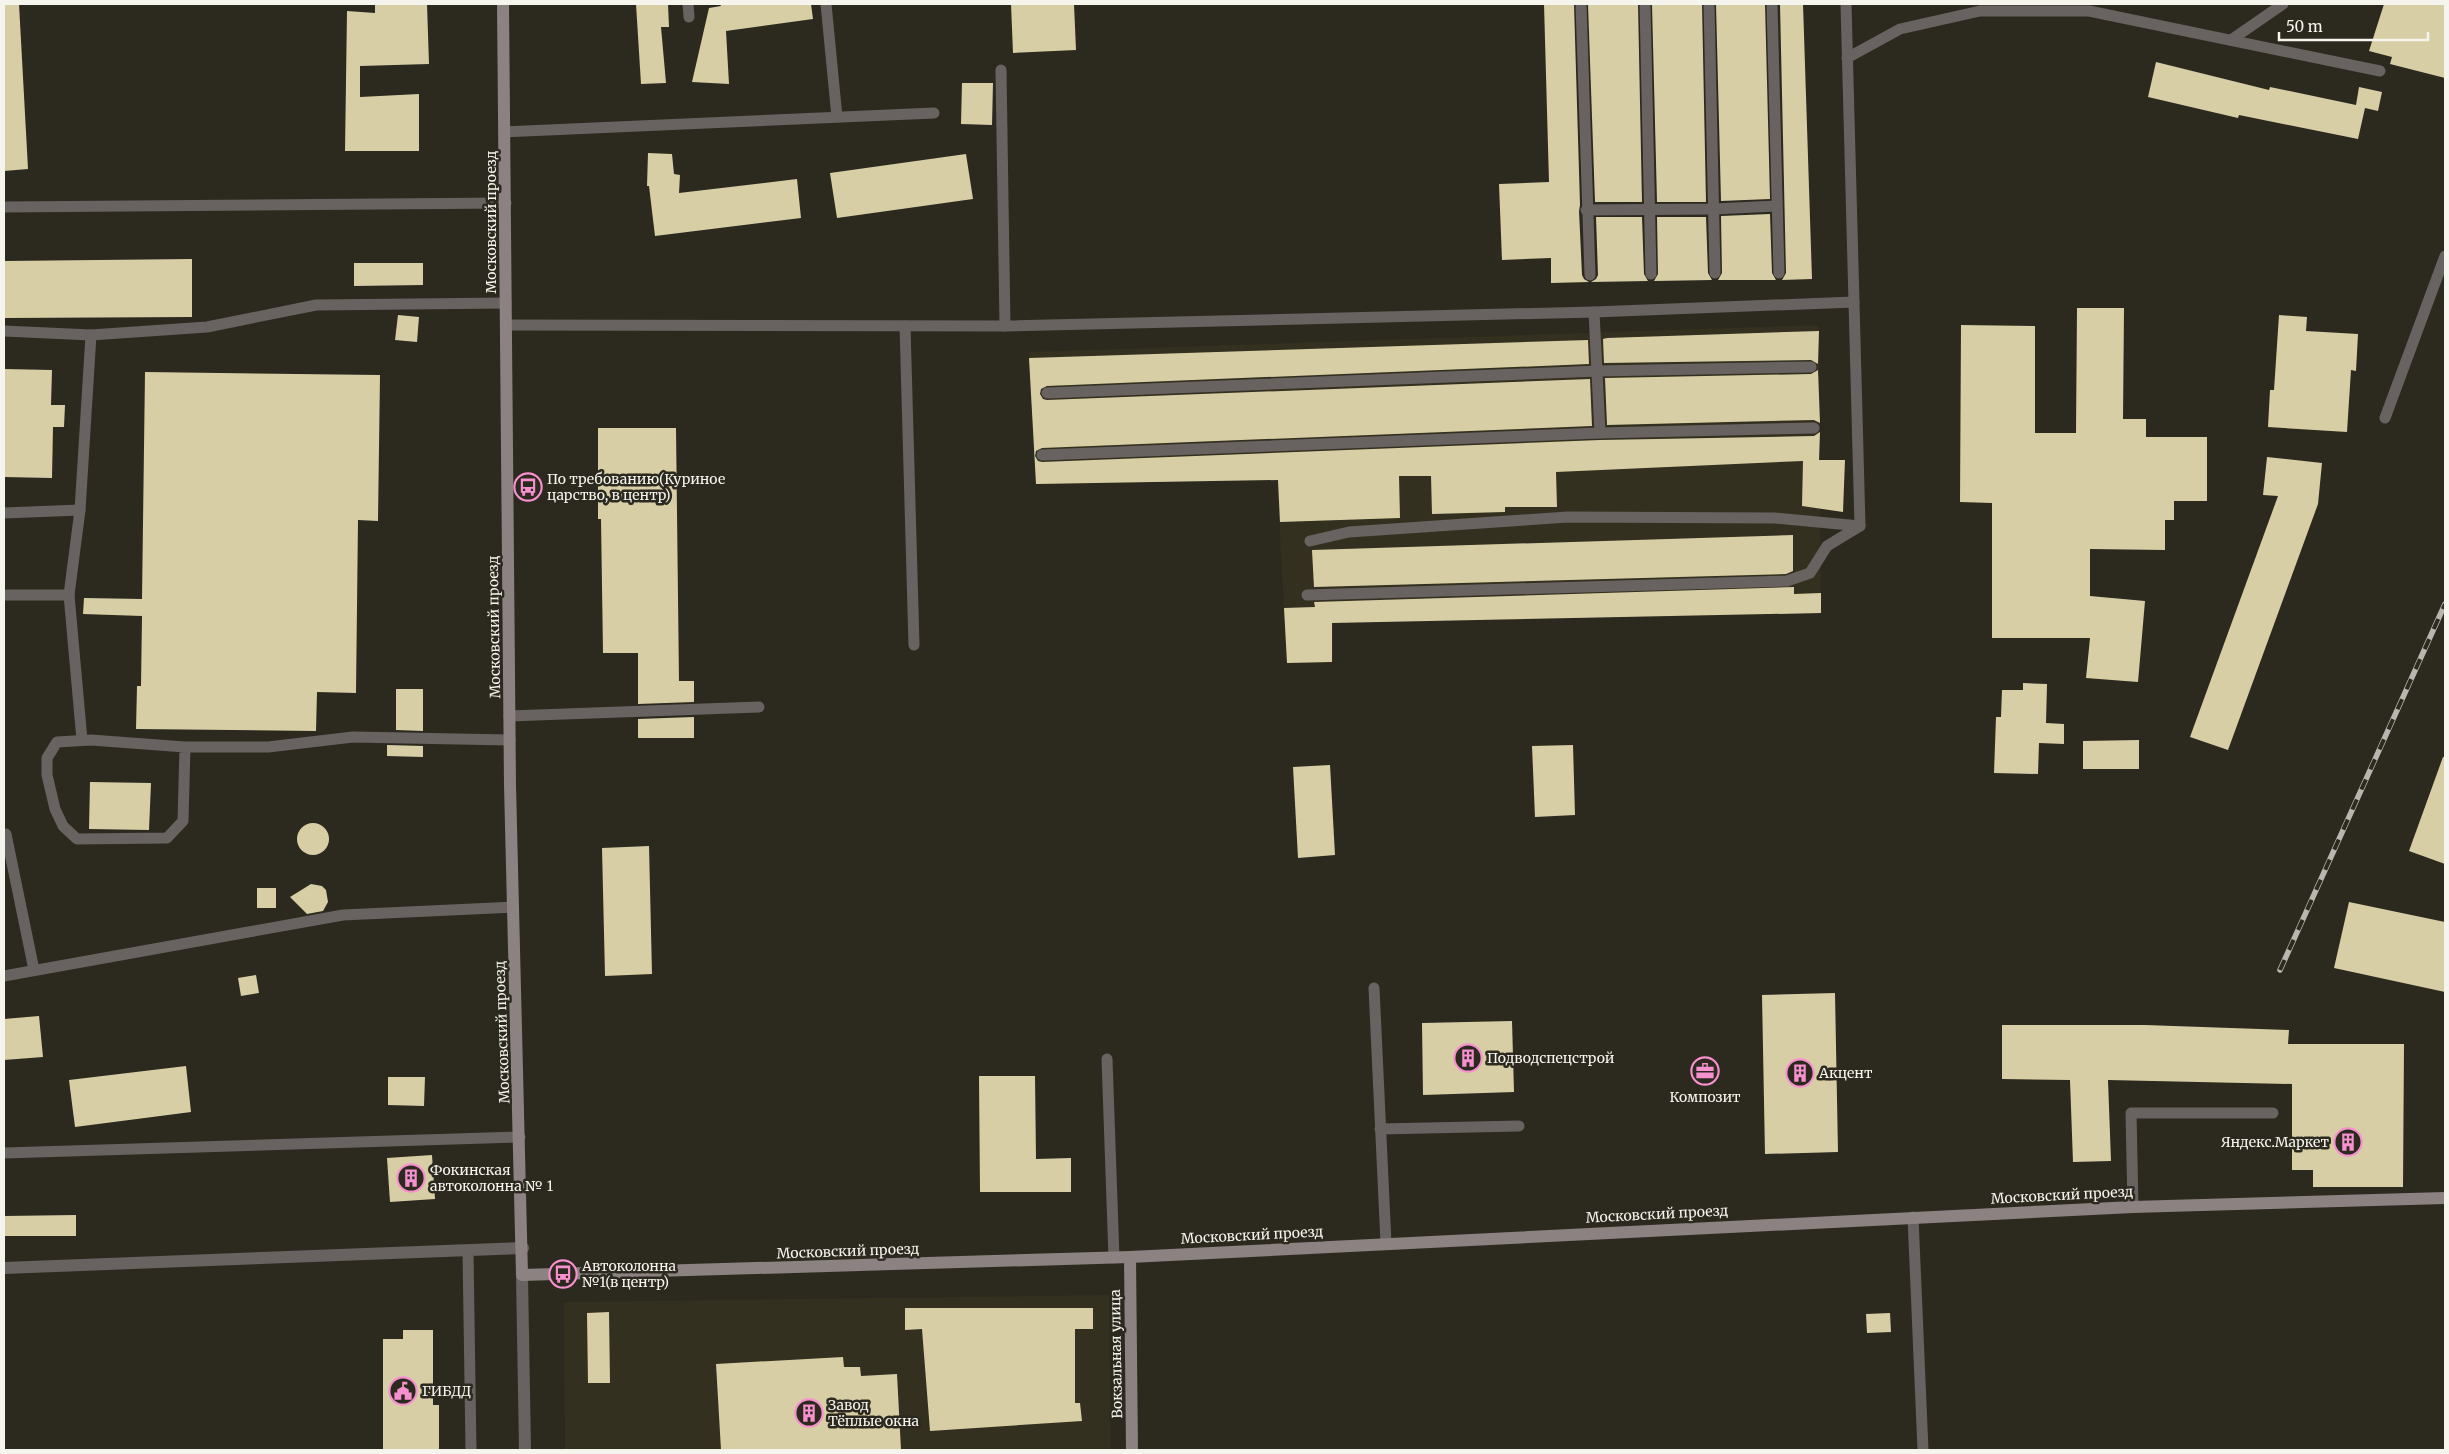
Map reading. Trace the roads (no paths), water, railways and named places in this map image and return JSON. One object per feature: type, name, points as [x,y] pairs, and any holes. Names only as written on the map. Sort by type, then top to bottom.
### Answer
[{"type":"street","name":"Московский проезд","points":[[503,4],[510,740],[523,1248],[522,1275],[1114,1258],[2133,1207],[2445,1198]]},
{"type":"street","points":[[4,1268],[523,1248]]},
{"type":"street","name":"Вокзальная улица","points":[[1130,1257],[1132,1450]]},
{"type":"street","points":[[522,1275],[525,1450]]},
{"type":"lane","points":[[688,4],[689,17]]},
{"type":"lane","points":[[826,4],[837,117]]},
{"type":"lane","points":[[1581,4],[1586,210],[1590,275]]},
{"type":"lane","points":[[1645,4],[1651,274]]},
{"type":"lane","points":[[1709,4],[1715,273]]},
{"type":"lane","points":[[1772,4],[1779,273]]},
{"type":"lane","points":[[1846,4],[1860,526]]},
{"type":"lane","points":[[2231,40],[2283,4]]},
{"type":"lane","points":[[1846,58],[1900,29],[1980,11],[2089,10],[2380,71]]},
{"type":"lane","points":[[1001,70],[1005,326]]},
{"type":"lane","points":[[505,132],[934,113]]},
{"type":"lane","points":[[4,207],[506,203]]},
{"type":"lane","points":[[1586,210],[1714,209],[1776,206]]},
{"type":"lane","points":[[2385,418],[2445,256]]},
{"type":"lane","points":[[506,325],[1005,326],[1594,312],[1854,302]]},
{"type":"lane","points":[[4,331],[91,335],[207,327],[316,305],[506,303]]},
{"type":"lane","points":[[1594,312],[1600,433]]},
{"type":"lane","points":[[905,326],[914,644]]},
{"type":"lane","points":[[82,740],[69,596],[80,510],[91,335]]},
{"type":"lane","points":[[1047,393],[1598,371],[1811,366]]},
{"type":"lane","points":[[1042,455],[1600,433],[1814,428]]},
{"type":"lane","points":[[4,513],[80,510]]},
{"type":"lane","points":[[1310,541],[1349,532],[1568,517],[1775,518],[1860,526]]},
{"type":"lane","points":[[1307,595],[1787,581],[1810,573],[1827,546],[1860,526]]},
{"type":"lane","points":[[4,595],[69,596]]},
{"type":"lane","points":[[510,716],[759,707]]},
{"type":"lane","points":[[186,747],[183,821],[167,838],[77,839],[63,826],[55,809],[46,775],[47,758],[57,742],[82,740],[186,747],[268,747],[353,736],[510,740]]},
{"type":"lane","points":[[6,834],[34,970]]},
{"type":"lane","points":[[4,976],[343,915],[514,907]]},
{"type":"lane","points":[[1374,988],[1386,1243]]},
{"type":"lane","points":[[1107,1059],[1114,1258]]},
{"type":"lane","points":[[2133,1207],[2131,1112],[2273,1113]]},
{"type":"lane","points":[[1380,1129],[1519,1126]]},
{"type":"lane","points":[[4,1154],[520,1137]]},
{"type":"lane","points":[[1913,1217],[1924,1450]]},
{"type":"lane","points":[[468,1251],[471,1450]]},
{"type":"railway","points":[[2280,970],[2445,604]]},
{"type":"place","name":"По требованию(Куриное царство, в центр)","points":[[528,487]]},
{"type":"place","name":"Подводспецстрой","points":[[1468,1058]]},
{"type":"place","name":"Композит","points":[[1705,1071]]},
{"type":"place","name":"Акцент","points":[[1800,1073]]},
{"type":"place","name":"Яндекс.Маркет","points":[[2348,1142]]},
{"type":"place","name":"Фокинская автоколонна № 1","points":[[411,1178]]},
{"type":"place","name":"Автоколонна №1(в центр)","points":[[563,1274]]},
{"type":"place","name":"ГИБДД","points":[[403,1391]]},
{"type":"place","name":"Завод Тёплые окна","points":[[809,1413]]}]
